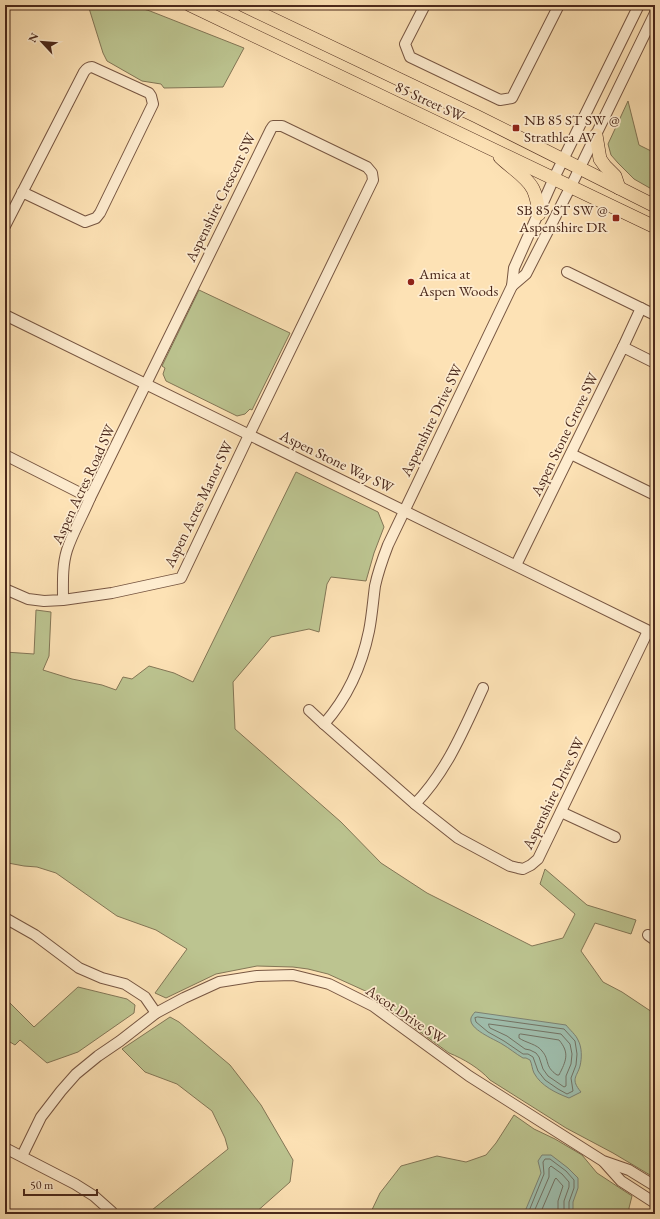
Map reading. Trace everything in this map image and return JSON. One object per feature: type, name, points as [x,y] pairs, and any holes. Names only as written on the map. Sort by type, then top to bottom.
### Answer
[{"type":"main road","name":"85 Street SW","points":[[190,5],[655,227]]},
{"type":"main road","name":"85 Street SW","points":[[242,5],[476,116],[655,206]]},
{"type":"main road","points":[[596,135],[600,159],[614,176],[619,188]]},
{"type":"main road","points":[[494,150],[506,163],[527,181],[532,188],[537,200],[539,214]]},
{"type":"street","points":[[425,5],[405,44],[410,57],[500,100],[512,98],[559,5]]},
{"type":"street","name":"Aspenshire Drive SW","points":[[324,724],[334,713],[348,691],[363,655],[369,631],[378,572],[388,545],[512,286],[514,268],[554,178],[639,5]]},
{"type":"street","name":"Aspenshire Drive SW","points":[[512,286],[526,274],[580,169],[655,13]]},
{"type":"street","points":[[5,226],[22,192],[86,69],[92,67],[149,93],[153,104],[100,213],[96,218],[86,222],[22,192]]},
{"type":"street","name":"Aspenshire Crescent SW","points":[[146,385],[270,129],[273,126],[277,125],[286,128],[367,167],[371,171],[373,178],[249,435]]},
{"type":"street","points":[[567,272],[655,315]]},
{"type":"street","name":"Aspen Stone Grove SW","points":[[516,565],[641,308]]},
{"type":"street","name":"Aspen Stone Way SW","points":[[5,315],[652,632]]},
{"type":"street","points":[[623,347],[655,363]]},
{"type":"street","name":"Aspen Acres Road SW","points":[[63,600],[63,583],[67,550],[90,498],[146,385]]},
{"type":"street","name":"Aspen Acres Manor SW","points":[[5,589],[22,597],[37,601],[63,600],[112,593],[181,578],[249,435]]},
{"type":"street","points":[[571,454],[655,495]]},
{"type":"street","points":[[5,455],[90,498]]},
{"type":"street","name":"Aspenshire Drive SW","points":[[309,710],[415,804],[458,838],[510,866],[523,869],[533,864],[538,858],[652,632]]},
{"type":"street","points":[[415,804],[443,770],[483,688]]},
{"type":"street","points":[[561,812],[615,837]]},
{"type":"street","points":[[5,918],[35,935],[79,968],[102,978],[125,984],[145,997],[156,1013]]},
{"type":"street","name":"Ascot Drive SW","points":[[22,1156],[41,1117],[61,1090],[76,1074],[98,1056],[156,1013],[184,998],[220,982],[257,976],[293,975],[329,984],[373,1006],[469,1076],[603,1161],[629,1170],[655,1186]]},
{"type":"street","points":[[5,1148],[94,1196],[112,1212],[112,1214]]},
{"type":"street","name":"Ascot Drive SW","points":[[603,1161],[621,1181],[655,1203]]},
{"type":"green space","points":[[88,5],[131,5],[244,48],[223,87],[164,88],[161,84],[142,81],[107,61],[103,53]]},
{"type":"green space","points":[[628,101],[639,145],[655,153],[655,191],[634,179],[611,155],[608,144]]},
{"type":"green space","points":[[199,290],[290,333],[252,410],[250,409],[245,414],[237,416],[166,381],[163,374],[165,368],[162,366]]},
{"type":"green space","points":[[296,472],[378,512],[384,527],[374,553],[366,581],[331,577],[327,584],[319,632],[309,629],[271,637],[233,682],[235,729],[341,822],[381,863],[427,893],[532,946],[563,938],[575,914],[540,884],[545,869],[587,905],[636,920],[631,934],[595,923],[581,951],[603,982],[622,992],[655,1014],[655,1178],[613,1153],[566,1128],[490,1080],[471,1064],[449,1053],[393,1012],[380,999],[372,994],[328,974],[293,967],[257,966],[216,974],[166,998],[155,993],[187,949],[156,930],[117,916],[56,873],[37,867],[8,863],[5,860],[5,652],[34,654],[36,610],[51,612],[49,656],[43,670],[116,690],[123,677],[132,679],[149,666],[174,673],[193,682]]},
{"type":"green space","points":[[78,987],[127,999],[135,1005],[134,1013],[78,1052],[47,1063],[20,1040],[15,1045],[5,1039],[5,998],[34,1027]]},
{"type":"green space","points":[[170,1017],[179,1022],[230,1065],[261,1105],[293,1160],[290,1182],[254,1214],[147,1214],[228,1149],[225,1138],[212,1111],[177,1084],[145,1072],[122,1049]]},
{"type":"green space","points":[[514,1115],[534,1129],[555,1139],[582,1155],[597,1173],[632,1196],[629,1214],[370,1214],[380,1193],[401,1166],[437,1156],[466,1162],[486,1155],[496,1143]]},
{"type":"water","points":[[475,1012],[566,1025],[576,1036],[580,1046],[581,1063],[575,1081],[581,1092],[569,1098],[554,1091],[541,1082],[534,1073],[530,1060],[523,1058],[477,1030],[473,1026],[471,1018]]},
{"type":"water","points":[[542,1155],[551,1155],[578,1178],[578,1188],[573,1202],[573,1214],[519,1214],[526,1209],[541,1173],[538,1161]]},
{"type":"place","name":"NB 85 ST SW @ Strathlea AV","points":[[516,128]]},
{"type":"place","name":"SB 85 ST SW @ Aspenshire DR","points":[[616,218]]},
{"type":"place","name":"Amica at Aspen Woods","points":[[411,282]]}]
